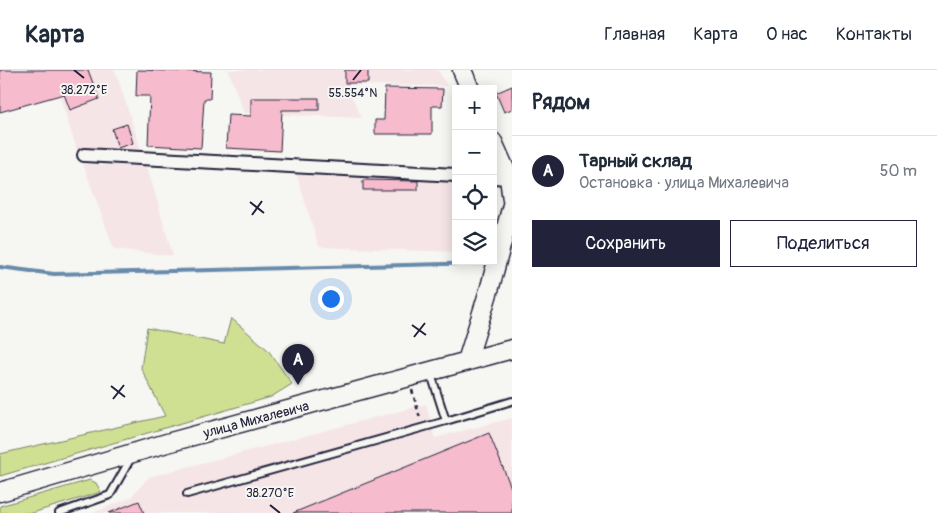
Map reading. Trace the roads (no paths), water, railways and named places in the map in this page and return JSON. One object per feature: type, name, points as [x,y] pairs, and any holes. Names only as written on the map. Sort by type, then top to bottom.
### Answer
[{"type":"street","points":[[462,70],[468,85]]},
{"type":"street","points":[[84,156],[452,175]]},
{"type":"street","points":[[497,160],[501,178],[512,200]]},
{"type":"street","points":[[467,361],[490,287],[512,205]]},
{"type":"street","name":"улица Михалевича","points":[[0,492],[167,442],[512,349]]},
{"type":"lane","points":[[430,371],[446,421]]},
{"type":"lane","points":[[187,494],[512,401]]},
{"type":"lane","points":[[59,513],[110,495],[133,453]]},
{"type":"waterway","points":[[0,267],[54,274],[452,264]]},
{"type":"place","name":"Тарный склад","points":[[298,385]]}]
